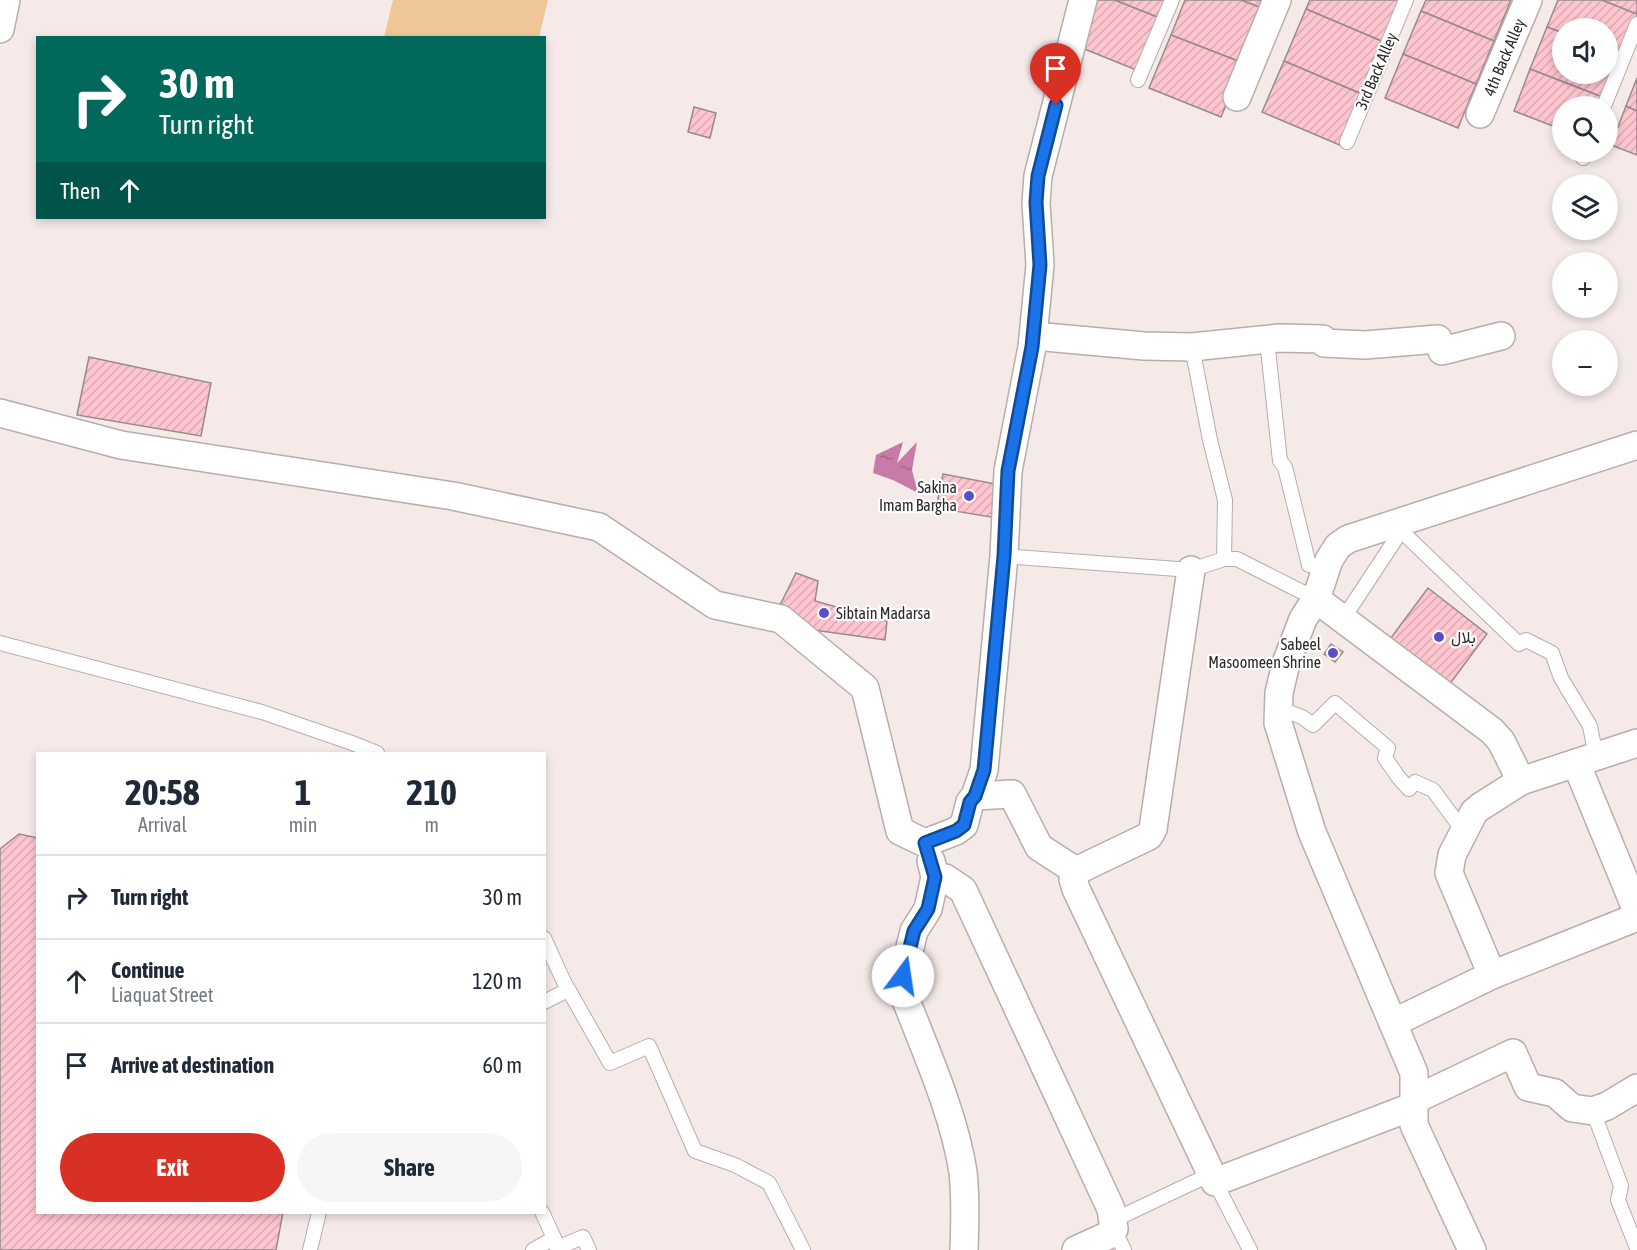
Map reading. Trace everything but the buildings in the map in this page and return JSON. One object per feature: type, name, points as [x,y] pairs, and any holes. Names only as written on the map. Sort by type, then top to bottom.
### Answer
[{"type":"street","points":[[0,29],[6,0]]},
{"type":"street","points":[[0,413],[121,445],[453,496],[599,527],[715,605],[781,619],[865,688],[900,831],[925,843],[956,831],[964,825],[970,802],[975,796],[984,770],[1004,556],[1008,471],[1033,342],[1040,265],[1036,202],[1038,176],[1083,0]]},
{"type":"street","points":[[1237,97],[1277,0]]},
{"type":"street","name":"4th Back Alley","points":[[1480,114],[1528,0]]},
{"type":"street","points":[[1033,342],[1192,347],[1267,340],[1323,339],[1324,343],[1365,345],[1438,339],[1442,351],[1501,336]]},
{"type":"street","points":[[1472,1250],[1414,1125],[1414,1073],[1312,832],[1278,723],[1279,693],[1286,663],[1303,619],[1316,599],[1329,560],[1338,546],[1348,539],[1398,527],[1637,445]]},
{"type":"street","points":[[1191,570],[1153,829],[1149,836],[1076,871],[1073,879],[1213,1178],[1414,1103],[1513,1053],[1528,1087],[1555,1093],[1572,1108],[1593,1111],[1607,1106],[1637,1088]]},
{"type":"street","points":[[1316,599],[1492,731],[1501,741],[1521,781]]},
{"type":"street","points":[[1492,975],[1449,873],[1452,855],[1474,812],[1521,781],[1637,743]]},
{"type":"street","points":[[1586,760],[1637,911]]},
{"type":"street","points":[[975,796],[1012,794],[1039,847],[1076,871]]},
{"type":"street","points":[[925,843],[935,877],[928,909],[914,931],[903,976],[902,990],[950,1117],[963,1172],[966,1220],[964,1250]]},
{"type":"street","points":[[935,877],[945,878],[963,890],[1111,1209],[1117,1233],[1076,1250]]},
{"type":"street","points":[[1393,1023],[1492,975],[1637,917]]},
{"type":"lane","points":[[1138,80],[1172,0]]},
{"type":"lane","name":"3rd Back Alley","points":[[1347,142],[1406,0]]},
{"type":"lane","points":[[1608,96],[1637,24]]},
{"type":"lane","points":[[1267,340],[1280,461],[1285,467],[1309,565],[1326,569]]},
{"type":"lane","points":[[1192,347],[1210,440],[1225,500],[1224,559]]},
{"type":"lane","points":[[1343,619],[1398,527],[1519,644],[1526,640],[1552,653],[1561,678],[1590,726],[1586,760]]},
{"type":"lane","points":[[1004,556],[1191,570],[1224,559],[1237,559],[1316,599]]},
{"type":"lane","points":[[0,643],[262,712],[374,752]]},
{"type":"lane","points":[[1278,708],[1302,717],[1313,725],[1335,703],[1388,748],[1385,758],[1410,789],[1415,782],[1433,790],[1464,831]]},
{"type":"lane","points":[[546,942],[568,990],[610,1063],[649,1046],[695,1151],[735,1164],[769,1183],[803,1250]]},
{"type":"lane","points":[[546,1001],[568,990]]},
{"type":"lane","points":[[1593,1111],[1621,1186],[1618,1200],[1637,1248]]},
{"type":"lane","points":[[1117,1233],[1213,1178],[1250,1250]]},
{"type":"lane","points":[[310,1250],[319,1214]]},
{"type":"lane","points":[[543,1214],[558,1248],[583,1237],[589,1250]]},
{"type":"lane","points":[[533,1250],[554,1238]]},
{"type":"shaded area","points":[[393,0],[548,0],[539,36],[384,36]]},
{"type":"water","points":[[903,442],[897,463],[917,442],[912,470],[918,493],[873,473],[876,455]]},
{"type":"place","name":"Sakina Imam Bargha","points":[[969,496]]},
{"type":"place","name":"Sibtain Madarsa","points":[[824,613]]},
{"type":"place","name":"بلال","points":[[1439,637]]},
{"type":"place","name":"Sabeel Masoomeen Shrine","points":[[1333,653]]},
{"type":"route","points":[[903,976],[914,931],[928,909],[935,877],[925,843],[956,831],[964,825],[970,802],[975,796],[984,770],[1004,556],[1008,471],[1032,347],[1040,265],[1036,202],[1038,176],[1056,105]]}]
